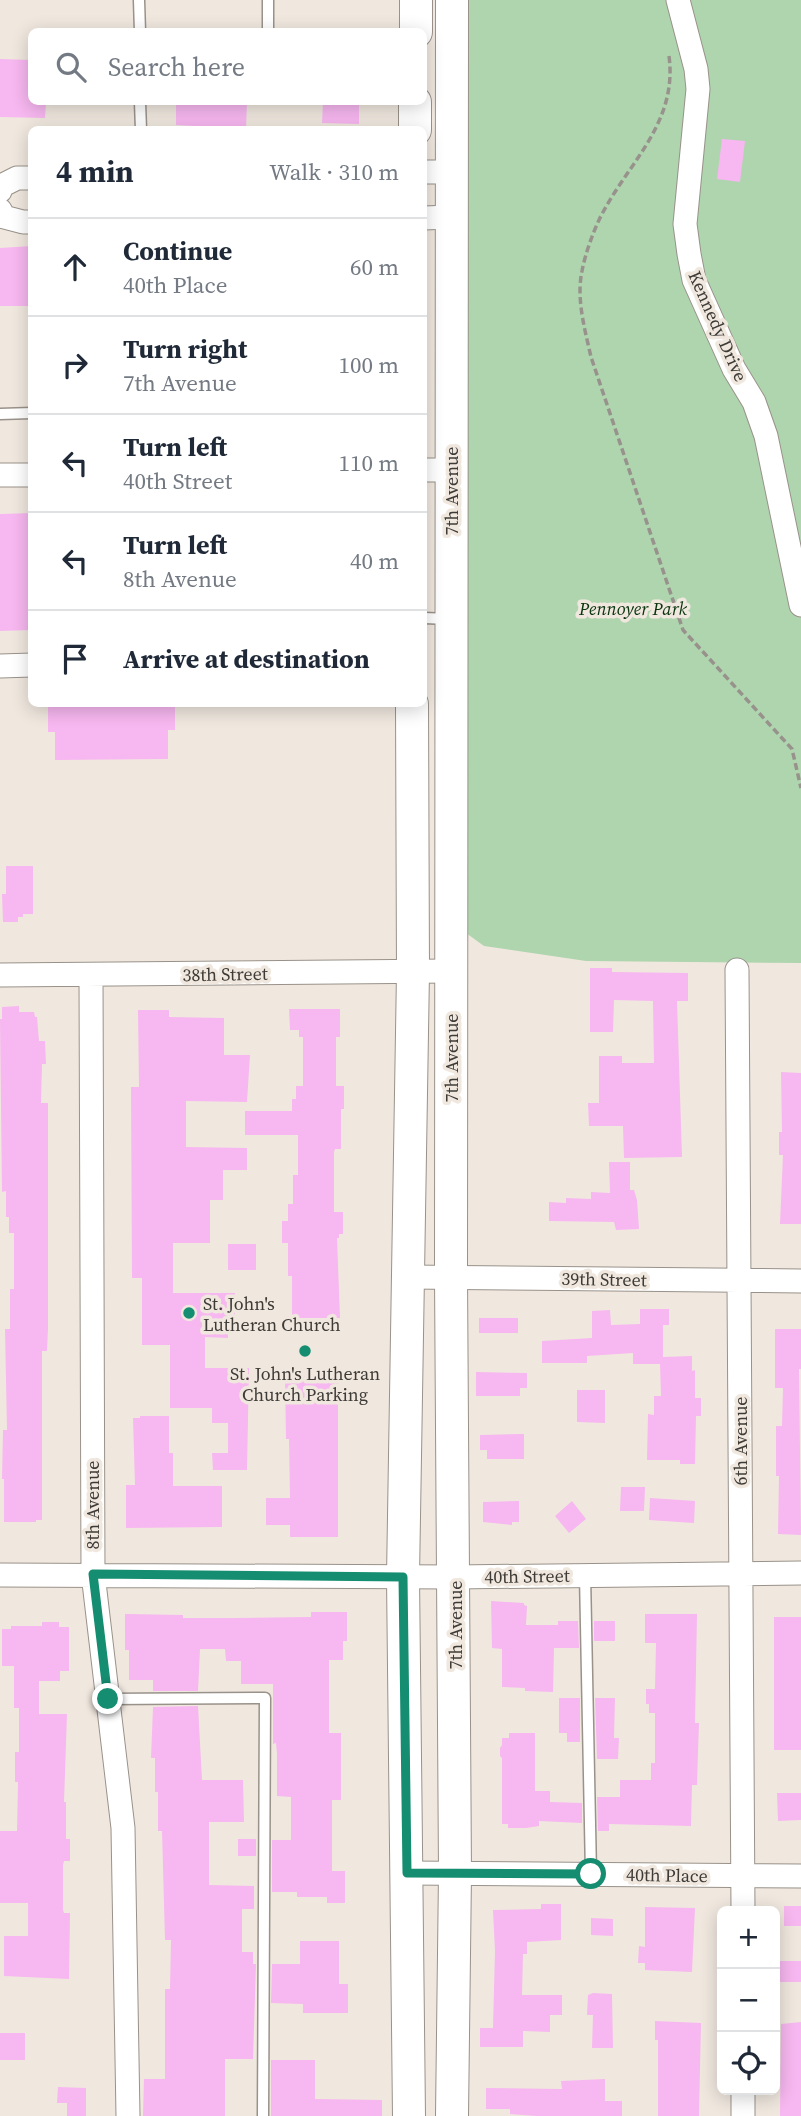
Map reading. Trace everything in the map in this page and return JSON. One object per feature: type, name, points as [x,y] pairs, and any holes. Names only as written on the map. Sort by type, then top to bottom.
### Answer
[{"type":"street","points":[[416,0],[416,28]]},
{"type":"street","name":"7th Avenue","points":[[452,0],[437,172],[437,619],[451,971],[455,1577],[452,2116]]},
{"type":"street","name":"Kennedy Drive","points":[[678,0],[696,69],[698,89],[685,224],[692,267],[695,280],[734,369],[754,402],[766,436],[801,605]]},
{"type":"street","points":[[415,105],[415,126]]},
{"type":"street","points":[[0,191],[1,186],[17,178],[28,178]]},
{"type":"street","points":[[0,210],[4,217],[28,222]]},
{"type":"street","points":[[0,475],[28,475]]},
{"type":"street","points":[[0,666],[28,665]]},
{"type":"street","points":[[409,2116],[403,1577],[412,972],[412,707]]},
{"type":"street","name":"6th Avenue","points":[[737,970],[743,1906]]},
{"type":"street","name":"38th Street","points":[[0,975],[451,971]]},
{"type":"street","name":"8th Avenue","points":[[91,975],[93,1574],[123,1828],[128,2116]]},
{"type":"street","name":"39th Street","points":[[408,1277],[801,1280]]},
{"type":"street","name":"40th Street","points":[[0,1575],[455,1577],[801,1573]]},
{"type":"street","name":"40th Place","points":[[407,1873],[801,1877]]},
{"type":"street","points":[[743,2095],[743,2116]]},
{"type":"lane","points":[[139,0],[140,28]]},
{"type":"lane","points":[[268,0],[268,28]]},
{"type":"lane","points":[[141,105],[141,126]]},
{"type":"lane","points":[[0,414],[28,413]]},
{"type":"lane","points":[[585,1574],[591,1874]]},
{"type":"lane","points":[[108,1699],[265,1698],[263,2116]]},
{"type":"path","points":[[669,52],[671,75],[655,132],[598,220],[582,273],[582,313],[591,356],[683,630],[792,749],[801,788]]},
{"type":"green space","name":"Pennoyer Park","points":[[464,0],[801,0],[801,963],[586,961],[484,946],[466,933]]},
{"type":"building","points":[[0,59],[28,60],[28,105],[46,105],[45,118],[0,117]]},
{"type":"building","points":[[176,105],[247,105],[246,126],[176,125]]},
{"type":"building","points":[[323,105],[359,105],[359,124],[322,123]]},
{"type":"building","points":[[722,139],[745,141],[740,182],[717,179]]},
{"type":"building","points":[[28,246],[28,306],[0,306],[0,248]]},
{"type":"building","points":[[28,513],[28,630],[0,631],[0,514]]},
{"type":"building","points":[[48,707],[175,707],[175,730],[168,730],[168,759],[55,760],[55,732],[48,732]]},
{"type":"building","points":[[6,866],[33,866],[33,914],[23,914],[23,917],[18,917],[18,922],[3,922],[2,894],[6,894]]},
{"type":"building","points":[[590,968],[612,968],[612,972],[688,973],[688,1001],[677,1001],[682,1157],[624,1158],[623,1126],[589,1126],[588,1103],[599,1103],[599,1056],[622,1056],[622,1063],[654,1063],[653,1001],[614,1000],[613,1032],[590,1032]]},
{"type":"building","points":[[19,1006],[19,1012],[34,1012],[37,1017],[39,1041],[45,1041],[46,1064],[42,1064],[41,1103],[48,1103],[48,1328],[47,1351],[42,1351],[42,1520],[36,1522],[4,1522],[2,1479],[3,1430],[7,1430],[5,1329],[10,1329],[10,1289],[14,1289],[14,1233],[9,1233],[6,1191],[2,1192],[0,1019],[2,1007]]},
{"type":"building","points":[[289,1009],[340,1009],[340,1037],[336,1037],[336,1086],[344,1086],[344,1109],[341,1109],[341,1149],[335,1149],[334,1152],[334,1212],[343,1212],[343,1234],[339,1234],[337,1238],[340,1318],[292,1318],[292,1276],[288,1276],[288,1243],[282,1243],[282,1221],[288,1221],[288,1204],[293,1204],[293,1175],[298,1175],[298,1135],[245,1135],[245,1111],[292,1111],[296,1086],[303,1086],[303,1037],[299,1037],[299,1030],[290,1030]]},
{"type":"building","points":[[138,1010],[169,1010],[169,1017],[224,1018],[224,1055],[250,1055],[247,1102],[186,1101],[186,1147],[247,1148],[247,1170],[223,1170],[223,1200],[210,1200],[210,1243],[173,1243],[173,1293],[235,1293],[235,1329],[228,1329],[228,1338],[205,1337],[205,1368],[249,1368],[247,1470],[213,1470],[212,1453],[228,1453],[228,1423],[212,1423],[212,1408],[170,1408],[170,1345],[142,1345],[142,1278],[132,1278],[131,1087],[139,1087]]},
{"type":"building","points":[[781,1072],[801,1073],[801,1224],[780,1224],[783,1155],[779,1155],[779,1132],[782,1132]]},
{"type":"building","points":[[609,1162],[630,1162],[630,1190],[634,1190],[637,1200],[639,1229],[616,1230],[614,1222],[549,1221],[549,1202],[566,1203],[566,1198],[591,1199],[591,1192],[610,1193]]},
{"type":"building","points":[[228,1244],[256,1244],[256,1270],[228,1270]]},
{"type":"building","points":[[640,1309],[669,1309],[669,1325],[663,1325],[663,1357],[692,1356],[695,1398],[701,1398],[701,1416],[696,1416],[695,1464],[680,1464],[680,1460],[647,1460],[648,1414],[654,1415],[654,1396],[661,1396],[660,1364],[633,1364],[633,1353],[587,1356],[587,1363],[542,1363],[542,1341],[592,1338],[592,1311],[610,1310],[611,1325],[640,1324]]},
{"type":"building","points":[[479,1318],[518,1318],[518,1333],[479,1333]]},
{"type":"building","points":[[775,1329],[801,1329],[801,1535],[778,1534],[776,1426],[782,1426],[783,1388],[775,1388]]},
{"type":"building","points":[[476,1372],[527,1373],[527,1388],[520,1388],[520,1396],[476,1396]]},
{"type":"building","points":[[285,1376],[338,1376],[338,1537],[290,1537],[290,1525],[266,1525],[266,1498],[290,1498]]},
{"type":"building","points":[[577,1390],[605,1390],[605,1423],[577,1422]]},
{"type":"building","points":[[169,1416],[169,1453],[173,1453],[173,1486],[222,1486],[222,1527],[126,1528],[126,1485],[135,1485],[133,1418]]},
{"type":"building","points":[[524,1434],[524,1459],[487,1459],[487,1450],[480,1450],[480,1435]]},
{"type":"building","points":[[621,1487],[645,1487],[644,1511],[620,1511]]},
{"type":"building","points":[[650,1498],[695,1501],[694,1523],[649,1520]]},
{"type":"building","points":[[519,1501],[519,1522],[512,1522],[512,1525],[483,1522],[483,1502]]},
{"type":"building","points":[[572,1501],[586,1519],[569,1533],[555,1516]]},
{"type":"building","points":[[491,1601],[524,1603],[527,1606],[526,1625],[558,1625],[558,1621],[578,1621],[579,1648],[554,1648],[553,1692],[502,1687],[502,1649],[492,1648]]},
{"type":"building","points":[[311,1612],[347,1612],[347,1641],[343,1641],[343,1660],[329,1660],[329,1733],[341,1733],[341,1800],[332,1800],[332,1871],[345,1871],[345,1903],[327,1903],[327,1897],[297,1897],[297,1892],[272,1892],[272,1840],[291,1840],[291,1797],[277,1796],[277,1754],[276,1743],[273,1744],[273,1684],[241,1684],[241,1661],[226,1661],[225,1649],[200,1649],[198,1691],[153,1691],[153,1680],[129,1680],[129,1650],[125,1650],[125,1614],[233,1618],[311,1617]]},
{"type":"building","points":[[645,1614],[697,1614],[695,1723],[699,1723],[697,1785],[692,1785],[691,1826],[609,1824],[609,1831],[598,1831],[597,1797],[620,1797],[620,1780],[651,1780],[651,1763],[655,1763],[655,1713],[649,1713],[646,1689],[655,1689],[656,1643],[645,1643]]},
{"type":"building","points":[[774,1617],[801,1617],[801,1750],[774,1750]]},
{"type":"building","points":[[594,1621],[615,1621],[615,1641],[594,1641]]},
{"type":"building","points":[[42,1622],[59,1622],[59,1627],[69,1627],[69,1671],[60,1671],[60,1681],[39,1681],[39,1714],[67,1714],[64,1802],[66,1839],[70,1839],[70,1861],[64,1861],[63,1865],[63,1910],[64,1913],[70,1913],[69,1979],[4,1976],[4,1936],[28,1936],[28,1903],[0,1903],[0,1831],[17,1831],[18,1782],[15,1782],[15,1752],[19,1752],[19,1708],[14,1708],[14,1666],[2,1666],[2,1629],[11,1629],[11,1626],[42,1626]]},
{"type":"building","points":[[559,1698],[580,1698],[580,1742],[567,1742],[567,1733],[559,1733]]},
{"type":"building","points":[[595,1698],[615,1698],[614,1738],[619,1738],[618,1759],[597,1759]]},
{"type":"building","points":[[198,1706],[202,1780],[243,1780],[244,1822],[209,1822],[209,1885],[254,1886],[254,1909],[242,1909],[242,1952],[253,1952],[253,1964],[256,1964],[253,2059],[225,2059],[225,2116],[143,2116],[144,2079],[165,2079],[165,1989],[170,1989],[171,1940],[165,1940],[162,1831],[158,1831],[155,1758],[151,1758],[153,1707]]},
{"type":"building","points":[[509,1733],[535,1733],[535,1791],[550,1791],[550,1802],[582,1803],[582,1823],[539,1821],[539,1826],[526,1828],[508,1828],[508,1824],[502,1824],[500,1748],[502,1738],[509,1738]]},
{"type":"building","points":[[777,1793],[801,1793],[801,1820],[778,1821]]},
{"type":"building","points":[[238,1839],[256,1839],[256,1856],[238,1856]]},
{"type":"building","points":[[541,1904],[561,1904],[561,1940],[527,1942],[527,1954],[523,1954],[522,1995],[562,1995],[562,2015],[550,2015],[550,2032],[523,2031],[523,2047],[480,2047],[480,2028],[493,2028],[493,1910],[541,1909]]},
{"type":"building","points":[[784,1906],[801,1906],[801,1926],[784,1926]]},
{"type":"building","points":[[645,1907],[695,1908],[692,1972],[645,1970],[645,1963],[638,1963],[639,1946],[645,1947]]},
{"type":"building","points":[[591,1918],[613,1919],[613,1936],[591,1935]]},
{"type":"building","points":[[300,1941],[339,1941],[339,1984],[348,1984],[348,2013],[303,2013],[303,2004],[271,2003],[272,1964],[300,1964]]},
{"type":"building","points":[[780,1961],[801,1961],[801,1982],[780,1982]]},
{"type":"building","points":[[612,1994],[613,2048],[592,2048],[593,2015],[587,2015],[588,1995]]},
{"type":"building","points":[[655,2021],[701,2023],[699,2116],[658,2116],[658,2040],[655,2040]]},
{"type":"building","points":[[801,2022],[801,2116],[780,2116],[781,2024]]},
{"type":"building","points":[[0,2033],[25,2033],[25,2060],[0,2060]]},
{"type":"building","points":[[271,2060],[315,2060],[315,2099],[382,2100],[382,2116],[271,2116]]},
{"type":"building","points":[[605,2079],[605,2101],[622,2101],[622,2116],[536,2116],[510,2114],[510,2109],[486,2109],[486,2088],[562,2089],[561,2081]]},
{"type":"building","points":[[58,2087],[86,2088],[86,2116],[67,2116],[67,2103],[57,2103]]},
{"type":"place","name":"St. John's Lutheran Church","points":[[189,1313]]},
{"type":"place","name":"St. John's Lutheran Church Parking","points":[[305,1351]]},
{"type":"route","points":[[108,1699],[93,1574],[403,1577],[407,1873],[591,1874]]}]
